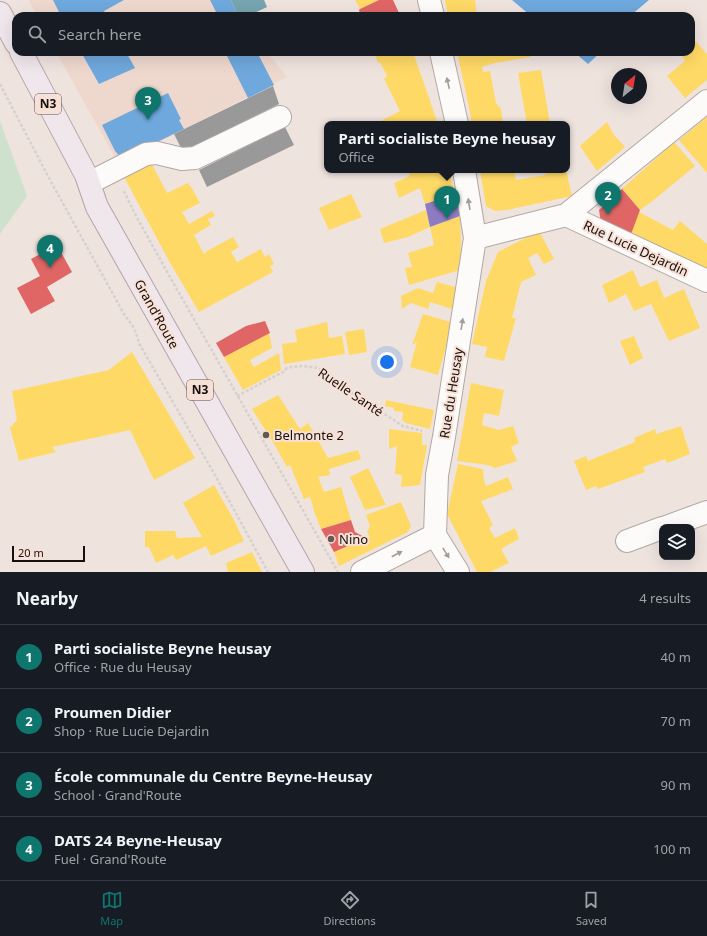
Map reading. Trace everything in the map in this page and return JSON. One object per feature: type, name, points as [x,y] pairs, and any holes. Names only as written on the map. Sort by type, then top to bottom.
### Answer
[{"type":"main road","points":[[0,13],[12,36]]},
{"type":"main road","name":"Grand'Route","points":[[23,56],[86,175],[97,207],[303,572]]},
{"type":"street","points":[[429,0],[432,12]]},
{"type":"street","points":[[442,56],[456,121]]},
{"type":"street","points":[[474,238],[566,215],[707,101]]},
{"type":"street","points":[[89,183],[146,154],[157,153],[182,159],[195,158],[280,117]]},
{"type":"street","name":"Rue du Heusay","points":[[435,535],[437,475],[474,238],[464,173]]},
{"type":"street","name":"Rue Lucie Dejardin","points":[[566,215],[707,281]]},
{"type":"street","points":[[674,524],[707,512]]},
{"type":"street","points":[[627,541],[659,529]]},
{"type":"street","points":[[362,572],[435,535],[458,572]]},
{"type":"path","points":[[0,84],[124,314],[132,323],[140,345],[215,475],[268,572]]},
{"type":"path","points":[[113,170],[155,251],[338,572]]},
{"type":"path","name":"Ruelle Santé","points":[[237,396],[283,372],[287,368],[319,368],[355,395],[403,426],[444,437]]},
{"type":"shaded area","points":[[29,0],[231,0],[236,12],[35,12]]},
{"type":"shaded area","points":[[58,56],[270,56],[287,77],[118,163]]},
{"type":"green space","points":[[0,121],[27,196],[0,234]]},
{"type":"building: Homes","points":[[355,0],[379,0],[360,9]]},
{"type":"building: Homes","points":[[445,0],[475,0],[476,12],[447,12]]},
{"type":"building: Homes","points":[[695,40],[707,54],[707,80],[685,98],[667,76],[685,61],[682,56],[695,56]]},
{"type":"building: Homes","points":[[375,56],[414,56],[437,121],[381,121],[400,111],[384,79],[387,76],[380,62],[378,63]]},
{"type":"building: Homes","points":[[458,56],[531,56],[482,67],[483,72],[490,71],[496,103],[501,109],[503,121],[471,121]]},
{"type":"building: Homes","points":[[541,70],[550,121],[526,121],[518,73]]},
{"type":"building: Homes","points":[[707,117],[707,173],[679,140]]},
{"type":"building: Homes","points":[[607,122],[614,135],[625,147],[597,171],[580,146]]},
{"type":"building: Homes","points":[[674,142],[695,166],[640,210],[622,189]]},
{"type":"building: Homes","points":[[149,159],[167,193],[188,183],[193,190],[200,203],[182,212],[189,224],[212,211],[215,216],[208,219],[211,225],[194,235],[204,254],[233,237],[239,247],[231,252],[237,262],[261,249],[265,257],[269,254],[274,264],[270,266],[273,272],[199,312],[169,261],[122,173]]},
{"type":"building: Homes","points":[[409,173],[450,173],[455,194],[425,204],[420,188],[399,198],[394,183],[410,176]]},
{"type":"building: Homes","points":[[480,173],[515,173],[516,180],[546,175],[545,173],[567,173],[572,196],[507,210],[495,211],[486,206]]},
{"type":"building: Homes","points":[[351,194],[362,217],[329,230],[319,208]]},
{"type":"building: Homes","points":[[426,210],[430,227],[408,237],[384,243],[380,229]]},
{"type":"building: Homes","points":[[639,212],[673,230],[680,221],[707,244],[707,271],[630,237]]},
{"type":"building: Homes","points":[[460,216],[460,270],[409,285],[405,268],[412,267],[408,253],[434,245],[430,227]]},
{"type":"building: Homes","points":[[539,231],[554,259],[544,264],[537,253],[528,258],[536,275],[521,282],[512,318],[516,318],[504,361],[485,357],[487,347],[472,344],[486,281],[498,252]]},
{"type":"building: Homes","points":[[633,270],[640,287],[657,280],[664,298],[684,289],[700,328],[669,341],[651,304],[634,311],[626,294],[609,303],[602,285]]},
{"type":"building: Homes","points":[[437,282],[459,288],[455,310],[430,302],[428,309],[411,303],[402,309],[401,296],[418,288],[433,293]]},
{"type":"building: Homes","points":[[423,314],[454,323],[438,375],[410,367],[417,342],[412,345]]},
{"type":"building: Homes","points":[[327,322],[329,338],[342,336],[345,354],[284,364],[282,344],[297,342],[295,330]]},
{"type":"building: Homes","points":[[364,329],[367,352],[349,355],[345,332]]},
{"type":"building: Homes","points":[[269,333],[272,348],[250,360],[254,367],[279,353],[281,370],[243,390],[224,357]]},
{"type":"building: Homes","points":[[634,336],[643,358],[630,365],[620,341]]},
{"type":"building: Homes","points":[[132,352],[195,458],[154,480],[130,430],[52,447],[56,452],[19,461],[10,428],[17,420],[12,391],[109,370]]},
{"type":"building: Homes","points":[[471,383],[504,390],[499,416],[484,413],[482,425],[499,430],[513,426],[519,443],[511,447],[517,461],[495,468],[488,465],[457,461]]},
{"type":"building: Homes","points":[[278,395],[300,429],[308,423],[328,458],[358,450],[361,459],[329,469],[330,475],[318,477],[324,492],[341,487],[351,520],[321,529],[310,497],[304,499],[290,465],[287,467],[252,409]]},
{"type":"building: Homes","points":[[386,400],[434,410],[430,429],[406,423],[402,420],[403,412],[394,411],[394,408],[385,406]]},
{"type":"building: Homes","points":[[681,426],[690,454],[667,463],[665,459],[643,467],[645,472],[598,489],[596,486],[586,490],[574,461],[586,456],[588,461],[635,442],[634,438],[655,429],[656,434]]},
{"type":"building: Homes","points":[[389,429],[422,433],[422,445],[427,445],[420,485],[401,487],[402,475],[395,474],[397,446],[389,449]]},
{"type":"building: Homes","points":[[458,464],[483,469],[486,486],[508,477],[513,489],[481,501],[493,525],[489,528],[495,538],[515,528],[519,539],[501,549],[509,563],[490,572],[477,572],[447,514]]},
{"type":"building: Homes","points":[[368,468],[386,505],[365,510],[350,477]]},
{"type":"building: Homes","points":[[214,485],[244,541],[211,556],[206,546],[176,560],[173,555],[156,563],[149,547],[145,547],[145,531],[175,531],[177,538],[202,537],[183,503]]},
{"type":"building: Homes","points":[[401,502],[411,526],[408,532],[339,566],[334,552],[370,537],[367,532],[370,526],[366,515]]},
{"type":"building: Homes","points":[[252,552],[262,572],[228,572],[226,563]]},
{"type":"building: Shops","points":[[379,0],[393,0],[399,12],[360,12],[360,9]]},
{"type":"building: Shops","points":[[622,189],[640,210],[630,237],[601,223],[599,210]]},
{"type":"building: Shops","points":[[57,245],[72,272],[47,287],[55,301],[31,314],[17,288],[40,276],[31,259]]},
{"type":"building: Shops","points":[[265,321],[270,333],[224,357],[216,343],[246,326]]},
{"type":"building: Shops","points":[[351,520],[355,532],[366,538],[334,552],[321,529]]},
{"type":"building: Offices","points":[[455,194],[460,216],[430,227],[425,204]]},
{"type":"building: Schools","points":[[53,0],[124,0],[105,12],[59,12]]},
{"type":"building: Schools","points":[[210,0],[231,0],[236,12],[216,12]]},
{"type":"building: Schools","points":[[512,0],[649,0],[635,12],[526,12]]},
{"type":"building: Schools","points":[[83,56],[128,56],[135,68],[99,84]]},
{"type":"building: Schools","points":[[227,56],[259,56],[274,85],[248,98]]},
{"type":"building: Schools","points":[[579,56],[597,56],[588,64]]},
{"type":"building: Schools","points":[[168,93],[181,119],[179,120],[184,129],[122,159],[115,151],[102,125]]},
{"type":"building: Public","points":[[231,0],[264,0],[267,7],[256,12],[236,12]]},
{"type":"building: Industry","points":[[273,86],[279,104],[183,152],[174,134]]},
{"type":"building: Industry","points":[[285,127],[294,145],[207,187],[199,170]]},
{"type":"place","name":"École communale du Centre Beyne-Heusay","points":[[148,120]]},
{"type":"place","name":"Proumen Didier","points":[[608,215]]},
{"type":"place","name":"Parti socialiste Beyne heusay","points":[[447,219]]},
{"type":"place","name":"DATS 24 Beyne-Heusay","points":[[50,268]]},
{"type":"place","name":"Belmonte 2","points":[[266,435]]},
{"type":"place","name":"Nino","points":[[331,539]]}]
